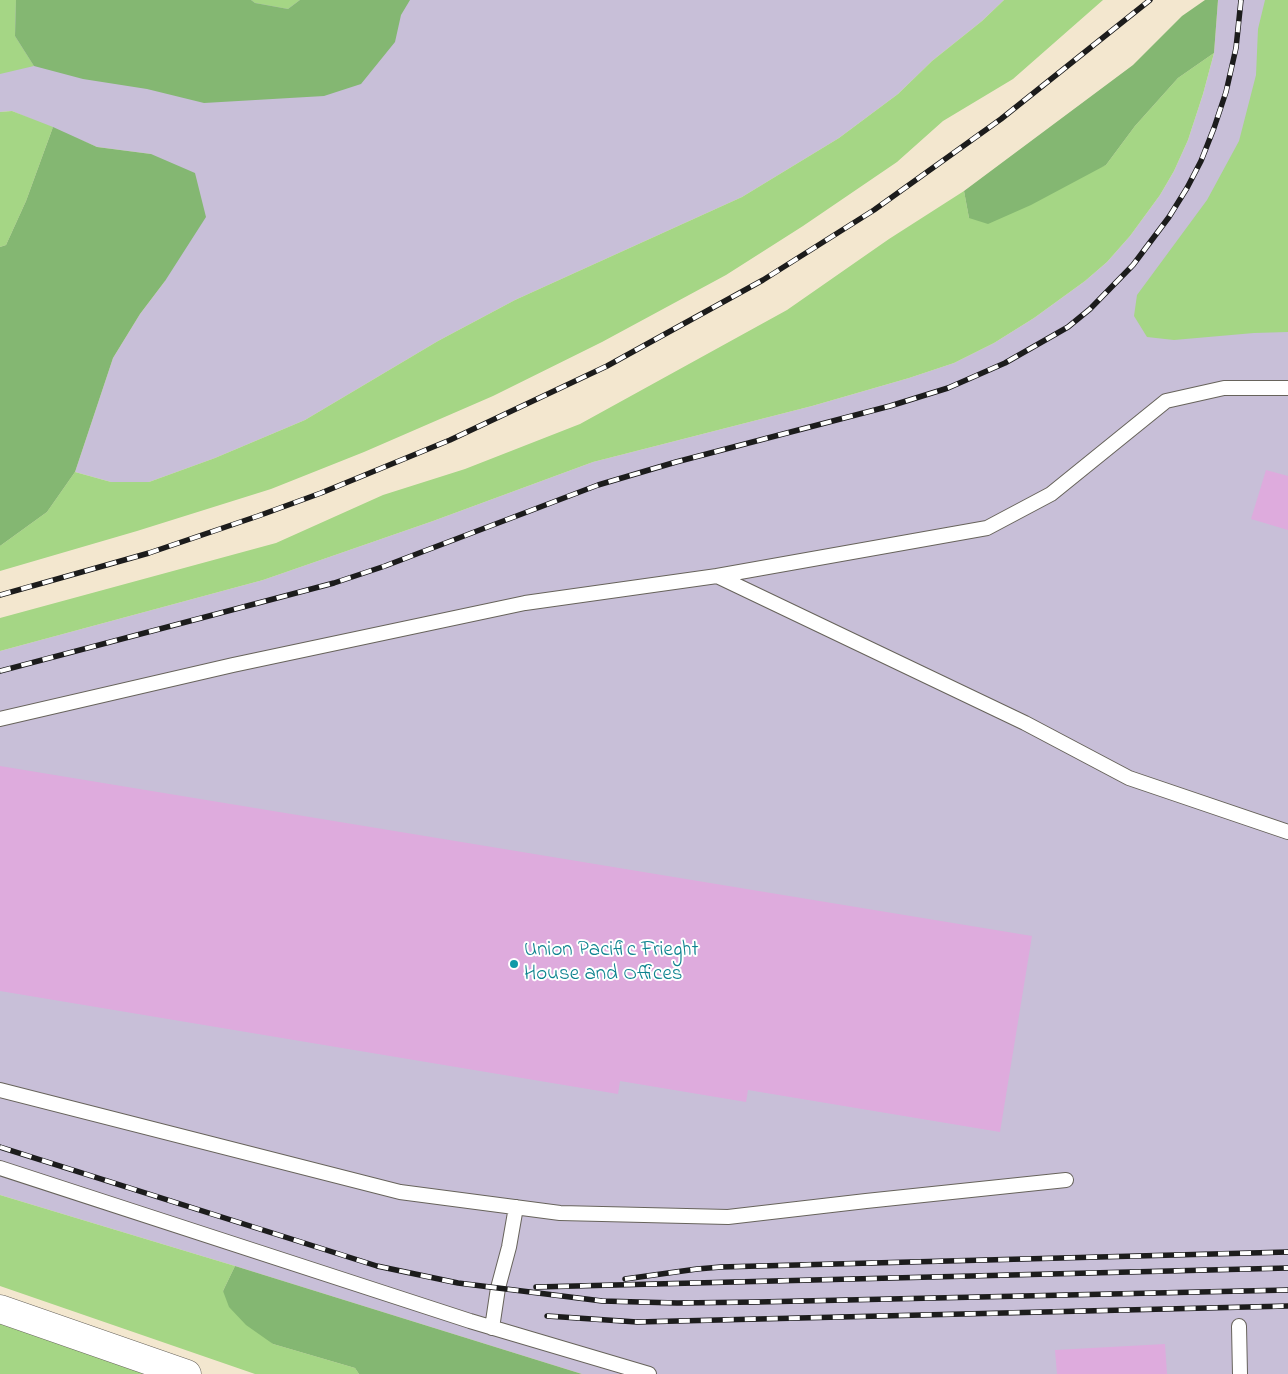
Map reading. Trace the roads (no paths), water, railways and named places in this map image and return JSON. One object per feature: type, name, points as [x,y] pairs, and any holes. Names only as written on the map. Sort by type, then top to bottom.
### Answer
[{"type":"highway","points":[[0,1309],[187,1374]]},
{"type":"lane","points":[[0,719],[233,665],[525,603],[717,576],[986,528],[1052,494],[1166,401],[1224,388],[1288,388]]},
{"type":"lane","points":[[717,576],[1025,723],[1129,778],[1288,832]]},
{"type":"lane","points":[[0,1090],[400,1192],[560,1213],[728,1217],[866,1200],[1066,1180]]},
{"type":"lane","points":[[0,1168],[492,1328],[649,1374]]},
{"type":"lane","points":[[492,1328],[498,1288],[509,1247],[516,1207]]},
{"type":"lane","points":[[1239,1326],[1240,1374]]},
{"type":"railway","points":[[0,595],[149,553],[321,493],[450,440],[607,366],[763,280],[874,210],[1001,119],[1150,0]]},
{"type":"railway","points":[[0,671],[334,583],[385,566],[598,485],[676,462],[890,406],[948,388],[1005,363],[1068,327],[1090,309],[1133,265],[1169,217],[1201,161],[1226,92],[1236,48],[1241,0]]},
{"type":"railway","points":[[0,1147],[377,1266],[458,1283],[602,1301],[677,1303],[758,1302],[1288,1290]]},
{"type":"railway","points":[[625,1279],[721,1267],[1288,1252]]},
{"type":"railway","points":[[536,1287],[1288,1268]]},
{"type":"railway","points":[[547,1316],[637,1322],[1288,1306]]},
{"type":"place","name":"Union Pacific Frieght House and Offices","points":[[514,964]]}]
